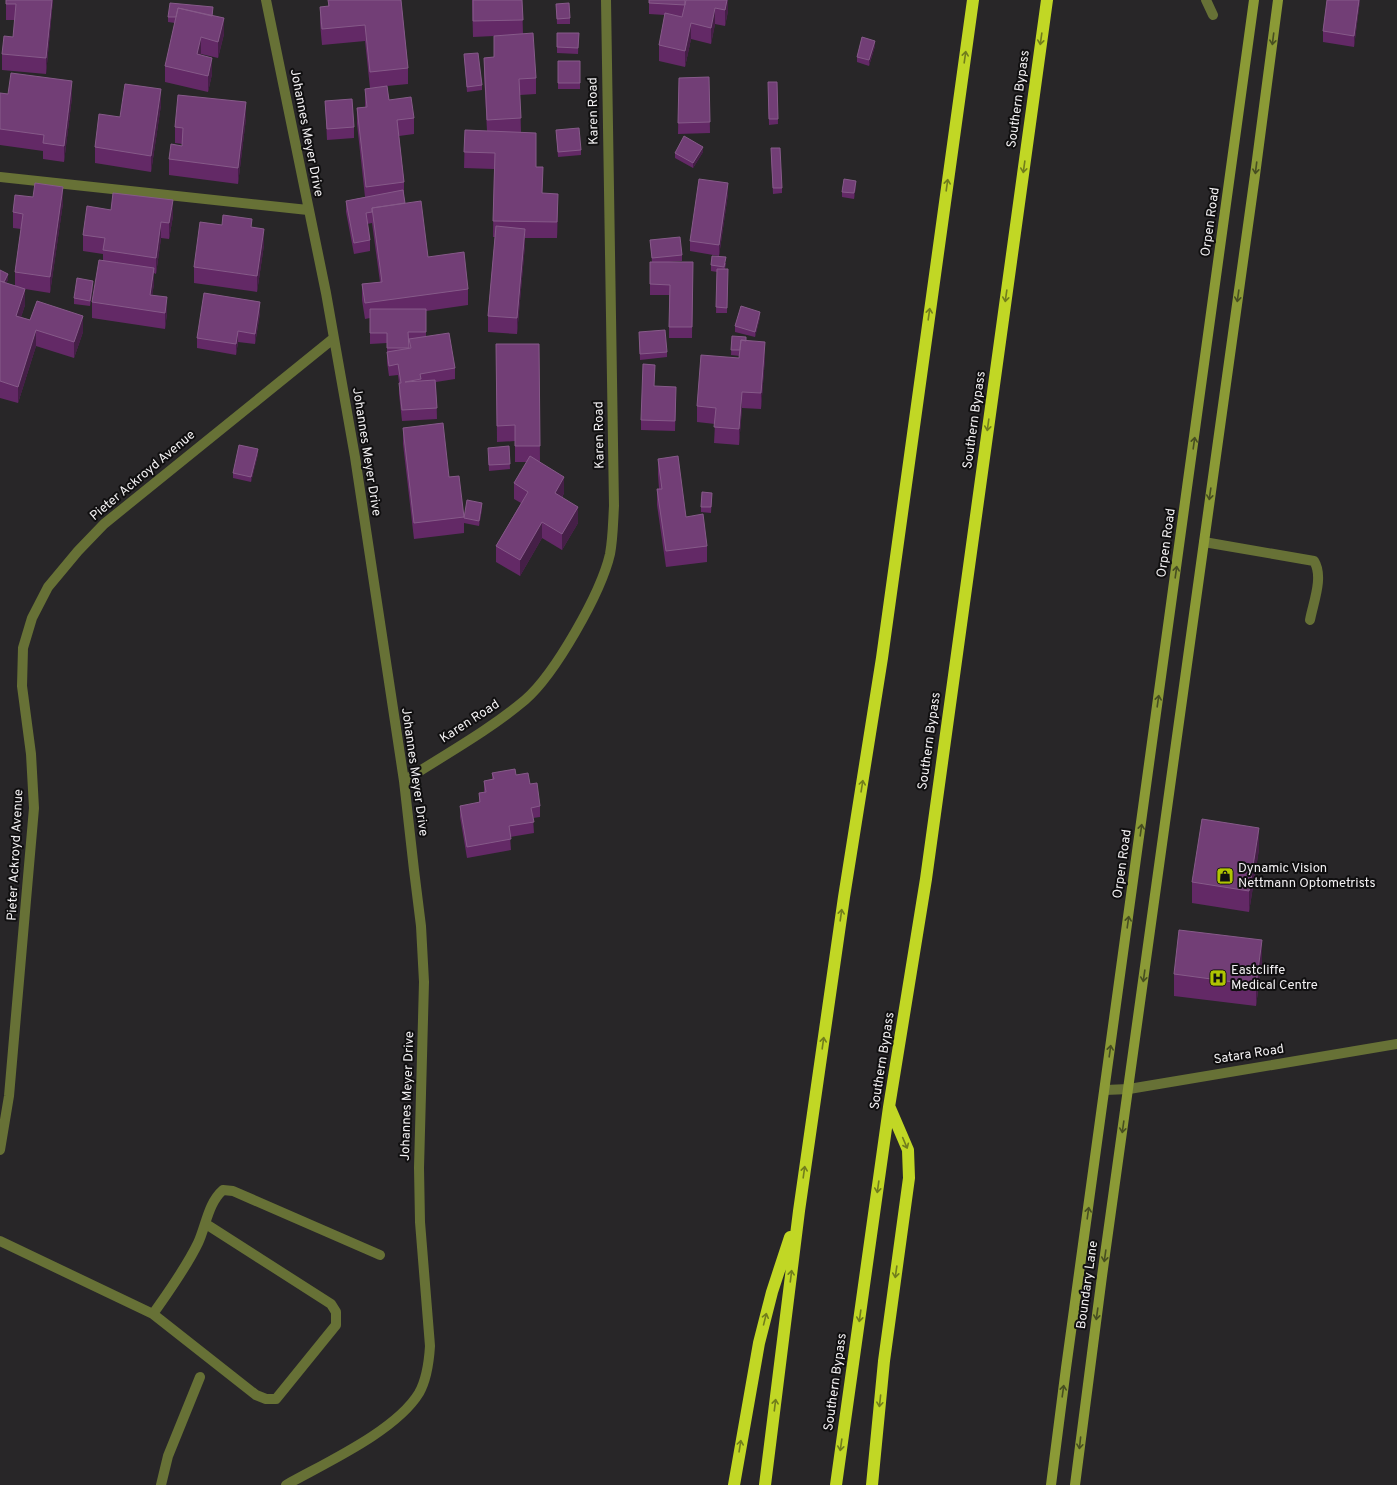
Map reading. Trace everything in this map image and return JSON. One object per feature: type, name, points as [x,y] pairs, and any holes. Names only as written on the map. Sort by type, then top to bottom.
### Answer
[{"type":"highway","points":[[765,1485],[799,1210],[844,897],[882,658],[973,0]]},
{"type":"highway","name":"Southern Bypass","points":[[836,1485],[890,1107],[926,879],[1047,0]]},
{"type":"highway","points":[[872,1485],[884,1361],[909,1178],[908,1150],[890,1107]]},
{"type":"highway","points":[[734,1485],[759,1343],[772,1292],[799,1210]]},
{"type":"street","name":"Johannes Meyer Drive","points":[[266,0],[334,338],[355,457],[404,781],[423,953],[419,1199],[423,1270],[429,1323],[429,1360],[424,1383],[411,1404],[396,1420],[346,1451],[286,1485]]},
{"type":"street","name":"Karen Road","points":[[404,781],[506,715],[537,688],[584,615],[599,585],[610,553],[614,506],[606,0]]},
{"type":"street","points":[[1206,0],[1213,15]]},
{"type":"street","name":"Orpen Road","points":[[1105,1090],[1254,0]]},
{"type":"street","points":[[1129,1089],[1278,0]]},
{"type":"street","points":[[0,177],[308,210]]},
{"type":"street","name":"Pieter Ackroyd Avenue","points":[[0,1150],[9,1096],[33,834],[33,784],[24,700],[22,665],[27,630],[48,587],[78,551],[104,524],[129,502],[334,338]]},
{"type":"street","points":[[1204,542],[1314,561],[1319,576],[1310,620]]},
{"type":"street","name":"Satara Road","points":[[1105,1090],[1129,1089],[1397,1044]]},
{"type":"street","name":"Boundary Lane","points":[[1075,1485],[1102,1276],[1129,1089]]},
{"type":"street","name":"Boundary Lane","points":[[1051,1485],[1105,1090]]},
{"type":"street","points":[[153,1314],[183,1270],[198,1244],[215,1196],[222,1190],[233,1190],[380,1255]]},
{"type":"street","points":[[0,1241],[153,1314],[256,1395],[266,1399],[276,1399],[336,1326],[336,1312],[331,1304],[206,1224]]},
{"type":"street","points":[[161,1485],[168,1456],[200,1377]]},
{"type":"building","points":[[6,0],[52,0],[46,58],[2,54],[4,36],[13,37],[16,4],[6,4]]},
{"type":"building","points":[[328,0],[401,0],[408,68],[370,72],[365,25],[322,29],[320,7],[329,6]]},
{"type":"building","points":[[473,0],[522,0],[523,20],[473,21]]},
{"type":"building","points":[[649,0],[685,0],[685,5],[649,3]]},
{"type":"building","points":[[686,0],[727,0],[725,10],[715,8],[711,28],[691,23],[685,51],[659,45],[665,13],[682,17]]},
{"type":"building","points":[[1327,0],[1359,0],[1354,36],[1323,31]]},
{"type":"building","points":[[170,3],[213,7],[212,16],[178,8],[176,17],[168,17]]},
{"type":"building","points":[[569,3],[570,18],[557,19],[556,4]]},
{"type":"building","points":[[178,8],[224,18],[218,42],[201,37],[197,54],[212,58],[208,76],[165,66]]},
{"type":"building","points":[[533,33],[536,78],[519,79],[521,118],[487,120],[484,58],[494,57],[494,36]]},
{"type":"building","points":[[557,33],[579,33],[578,48],[557,47]]},
{"type":"building","points":[[862,37],[875,41],[869,60],[857,57]]},
{"type":"building","points":[[478,53],[482,85],[467,87],[464,54]]},
{"type":"building","points":[[558,61],[580,61],[580,83],[558,83]]},
{"type":"building","points":[[11,73],[72,81],[64,146],[43,143],[44,135],[0,129],[0,93],[8,94]]},
{"type":"building","points":[[709,77],[710,122],[678,123],[679,78]]},
{"type":"building","points":[[768,82],[777,82],[778,119],[769,119]]},
{"type":"building","points":[[125,84],[161,89],[151,156],[95,147],[99,114],[120,117]]},
{"type":"building","points":[[387,86],[389,100],[411,97],[414,118],[397,120],[404,182],[366,187],[357,108],[367,107],[365,89]]},
{"type":"building","points":[[178,95],[246,102],[238,168],[169,159],[171,144],[182,146],[183,128],[175,127]]},
{"type":"building","points":[[352,99],[354,127],[327,129],[325,101]]},
{"type":"building","points":[[579,128],[581,150],[558,152],[556,130]]},
{"type":"building","points":[[465,130],[536,133],[536,167],[543,167],[542,193],[558,194],[557,222],[493,221],[495,153],[464,152]]},
{"type":"building","points":[[684,136],[703,147],[693,163],[675,153]]},
{"type":"building","points":[[771,148],[780,148],[782,188],[773,188]]},
{"type":"building","points":[[699,179],[728,183],[719,245],[690,241]]},
{"type":"building","points":[[844,179],[856,181],[854,193],[842,192]]},
{"type":"building","points":[[35,183],[63,187],[50,277],[15,272],[23,214],[13,212],[15,195],[33,197]]},
{"type":"building","points":[[403,190],[405,203],[372,208],[372,212],[366,213],[370,240],[354,243],[346,201]]},
{"type":"building","points":[[113,193],[173,200],[169,223],[161,222],[156,258],[103,250],[105,238],[83,235],[87,206],[111,210]]},
{"type":"building","points":[[421,201],[428,257],[464,252],[468,289],[365,303],[362,284],[382,282],[372,208]]},
{"type":"building","points":[[223,215],[252,219],[251,227],[264,229],[257,276],[194,267],[200,222],[222,225]]},
{"type":"building","points":[[496,226],[525,229],[517,318],[488,316]]},
{"type":"building","points":[[680,237],[682,255],[652,258],[650,240]]},
{"type":"building","points":[[712,256],[726,257],[724,267],[711,265]]},
{"type":"building","points":[[99,260],[154,268],[150,295],[167,297],[165,313],[92,302]]},
{"type":"building","points":[[650,262],[693,262],[692,327],[669,327],[670,285],[650,284]]},
{"type":"building","points":[[717,269],[728,269],[727,308],[716,307]]},
{"type":"building","points":[[0,270],[8,274],[4,282],[0,281]]},
{"type":"building","points":[[77,278],[93,281],[90,301],[74,298]]},
{"type":"building","points":[[0,281],[25,289],[16,316],[30,320],[37,301],[83,316],[74,342],[36,330],[18,387],[0,381]]},
{"type":"building","points":[[204,293],[260,302],[255,334],[238,331],[236,344],[197,338]]},
{"type":"building","points":[[741,306],[760,312],[755,332],[735,326]]},
{"type":"building","points":[[370,309],[426,309],[426,332],[408,332],[409,348],[387,348],[387,333],[370,333]]},
{"type":"building","points":[[665,330],[667,352],[640,354],[639,332]]},
{"type":"building","points":[[449,333],[455,368],[420,374],[421,379],[405,382],[435,380],[437,408],[402,410],[399,383],[401,383],[398,364],[389,366],[387,352],[411,348],[409,339]]},
{"type":"building","points":[[732,336],[746,337],[746,341],[741,340],[740,350],[731,350]]},
{"type":"building","points":[[741,340],[765,342],[761,393],[742,392],[739,429],[714,427],[716,408],[697,406],[701,355],[739,358]]},
{"type":"building","points":[[496,344],[539,344],[540,446],[515,446],[515,425],[497,426]]},
{"type":"building","points":[[643,364],[655,365],[654,386],[676,387],[675,421],[641,420]]},
{"type":"building","points":[[443,423],[449,477],[459,476],[464,517],[414,523],[403,428]]},
{"type":"building","points":[[239,445],[258,449],[251,477],[233,473]]},
{"type":"building","points":[[509,446],[510,464],[489,465],[488,448]]},
{"type":"building","points":[[530,456],[564,477],[555,493],[578,507],[562,534],[542,522],[520,560],[496,546],[528,492],[514,483]]},
{"type":"building","points":[[678,456],[686,517],[703,514],[707,546],[666,551],[657,489],[662,489],[658,459]]},
{"type":"building","points":[[702,492],[712,493],[711,507],[701,507]]},
{"type":"building","points":[[467,500],[482,503],[479,521],[464,518]]},
{"type":"building","points":[[515,769],[516,775],[528,773],[530,784],[537,783],[540,806],[531,808],[534,822],[509,826],[511,839],[467,847],[460,806],[480,802],[479,793],[486,792],[484,781],[494,779],[492,773]]},
{"type":"building","name":"Dynamic Vision Nettmann Optometrists","points":[[1202,819],[1259,828],[1249,891],[1192,882]]},
{"type":"building","points":[[1179,930],[1262,940],[1256,985],[1174,974]]},
{"type":"place","name":"Dynamic Vision Nettmann Optometrists","points":[[1225,876]]},
{"type":"place","name":"Eastcliffe Medical Centre","points":[[1218,978]]}]
